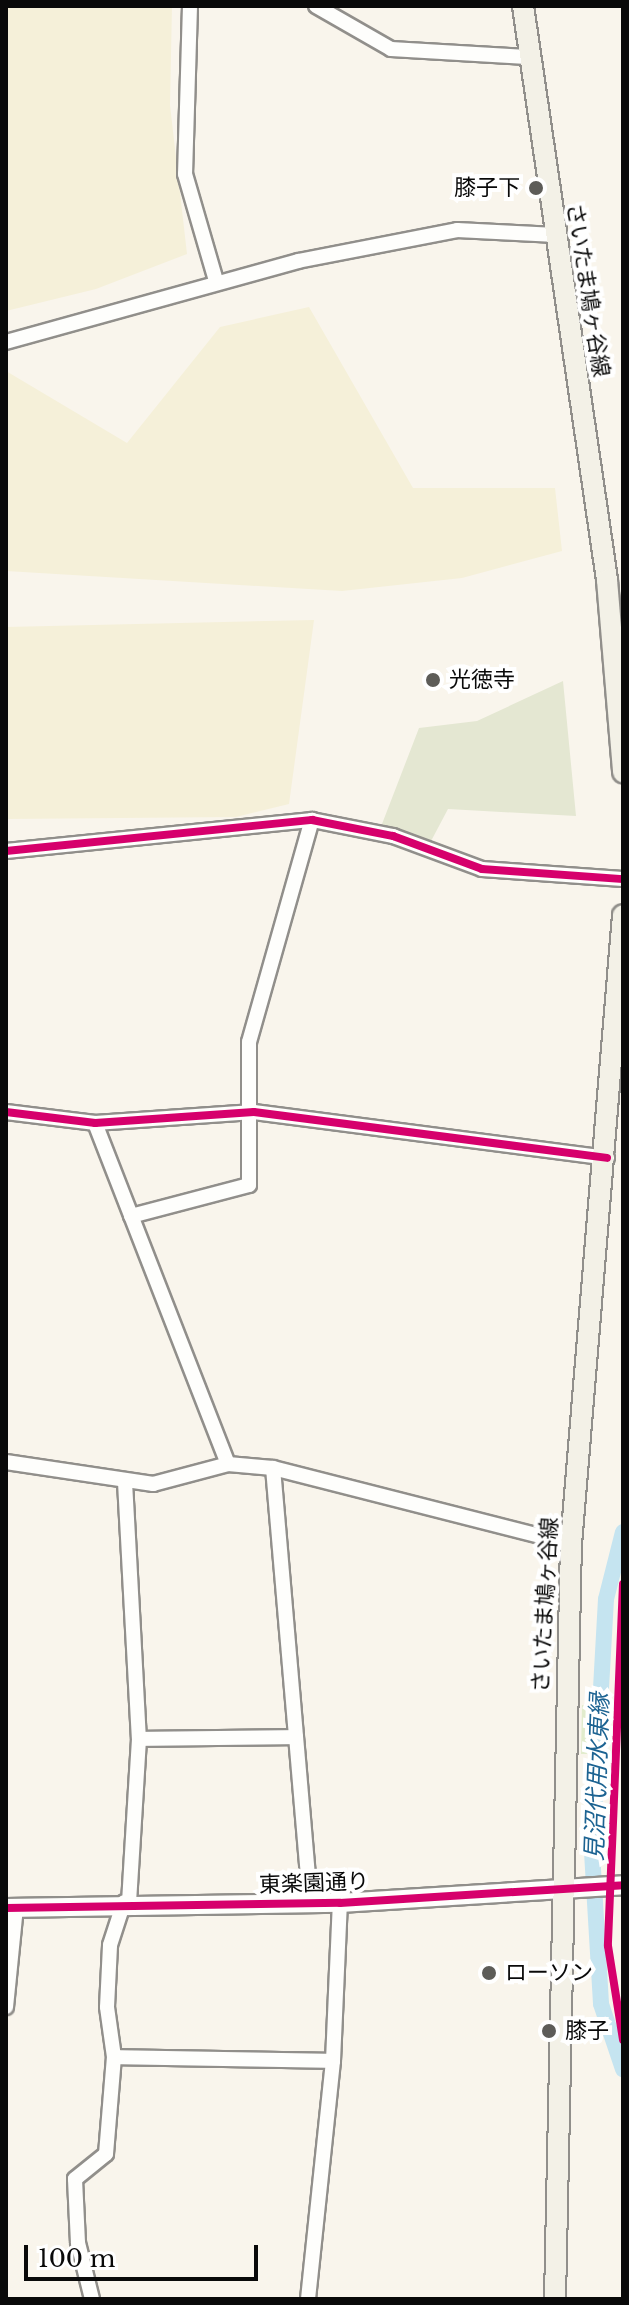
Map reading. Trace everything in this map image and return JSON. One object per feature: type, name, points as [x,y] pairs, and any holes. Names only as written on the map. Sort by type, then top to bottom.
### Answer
[{"type":"main road","name":"さいたま鳩ヶ谷線","points":[[523,6],[527,57],[607,580],[623,772]]},
{"type":"main road","name":"さいたま鳩ヶ谷線","points":[[555,2299],[567,1888],[571,1544],[607,1158],[623,915]]},
{"type":"street","points":[[190,6],[185,174],[216,281]]},
{"type":"street","points":[[316,6],[391,49],[527,57]]},
{"type":"street","points":[[6,342],[216,281],[457,230],[556,235]]},
{"type":"street","points":[[6,851],[312,820],[393,836],[482,869],[623,879]]},
{"type":"street","points":[[131,1216],[249,1185],[254,1112],[249,1042],[312,820]]},
{"type":"street","points":[[6,1112],[95,1123],[254,1112],[607,1158]]},
{"type":"street","points":[[95,1123],[228,1464]]},
{"type":"street","points":[[6,1462],[125,1482],[193,1479],[228,1464],[273,1468],[571,1544]]},
{"type":"street","points":[[273,1468],[310,1904]]},
{"type":"street","points":[[92,2299],[78,2243],[75,2179],[106,2154],[114,2057],[109,1960],[126,1902],[139,1739],[125,1482]]},
{"type":"street","points":[[139,1739],[296,1737]]},
{"type":"street","name":"東楽園通り","points":[[11,1907],[126,1902],[340,1903],[615,1885]]},
{"type":"street","points":[[308,2299],[333,2061],[340,1903]]},
{"type":"street","points":[[6,2007],[11,1907]]},
{"type":"street","points":[[114,2057],[333,2061]]},
{"type":"shaded area","points":[[8,6],[172,6],[170,105],[187,254],[96,289],[6,311]]},
{"type":"shaded area","points":[[309,307],[413,488],[555,488],[562,551],[462,578],[342,591],[6,571],[6,371],[127,443],[220,327]]},
{"type":"shaded area","points":[[314,620],[289,804],[236,817],[6,819],[6,627]]},
{"type":"green space","points":[[563,681],[576,816],[448,809],[430,843],[382,824],[419,728],[477,721]]},
{"type":"green space","points":[[582,1705],[589,1706],[587,1754],[581,1754]]},
{"type":"waterway","name":"見沼代用水東縁","points":[[623,1532],[606,1599],[592,1852],[601,2004],[623,2069]]},
{"type":"cycle path","points":[[6,851],[312,820],[393,836],[482,869],[623,879]]},
{"type":"cycle path","points":[[6,1112],[95,1123],[254,1112],[607,1158]]},
{"type":"cycle path","points":[[623,1584],[608,1946],[623,2040]]},
{"type":"cycle path","points":[[6,1908],[340,1903],[623,1885]]},
{"type":"place","name":"膝子下","points":[[536,188]]},
{"type":"place","name":"光徳寺","points":[[433,680]]},
{"type":"place","name":"ローソン","points":[[489,1973]]},
{"type":"place","name":"膝子","points":[[549,2031]]}]
